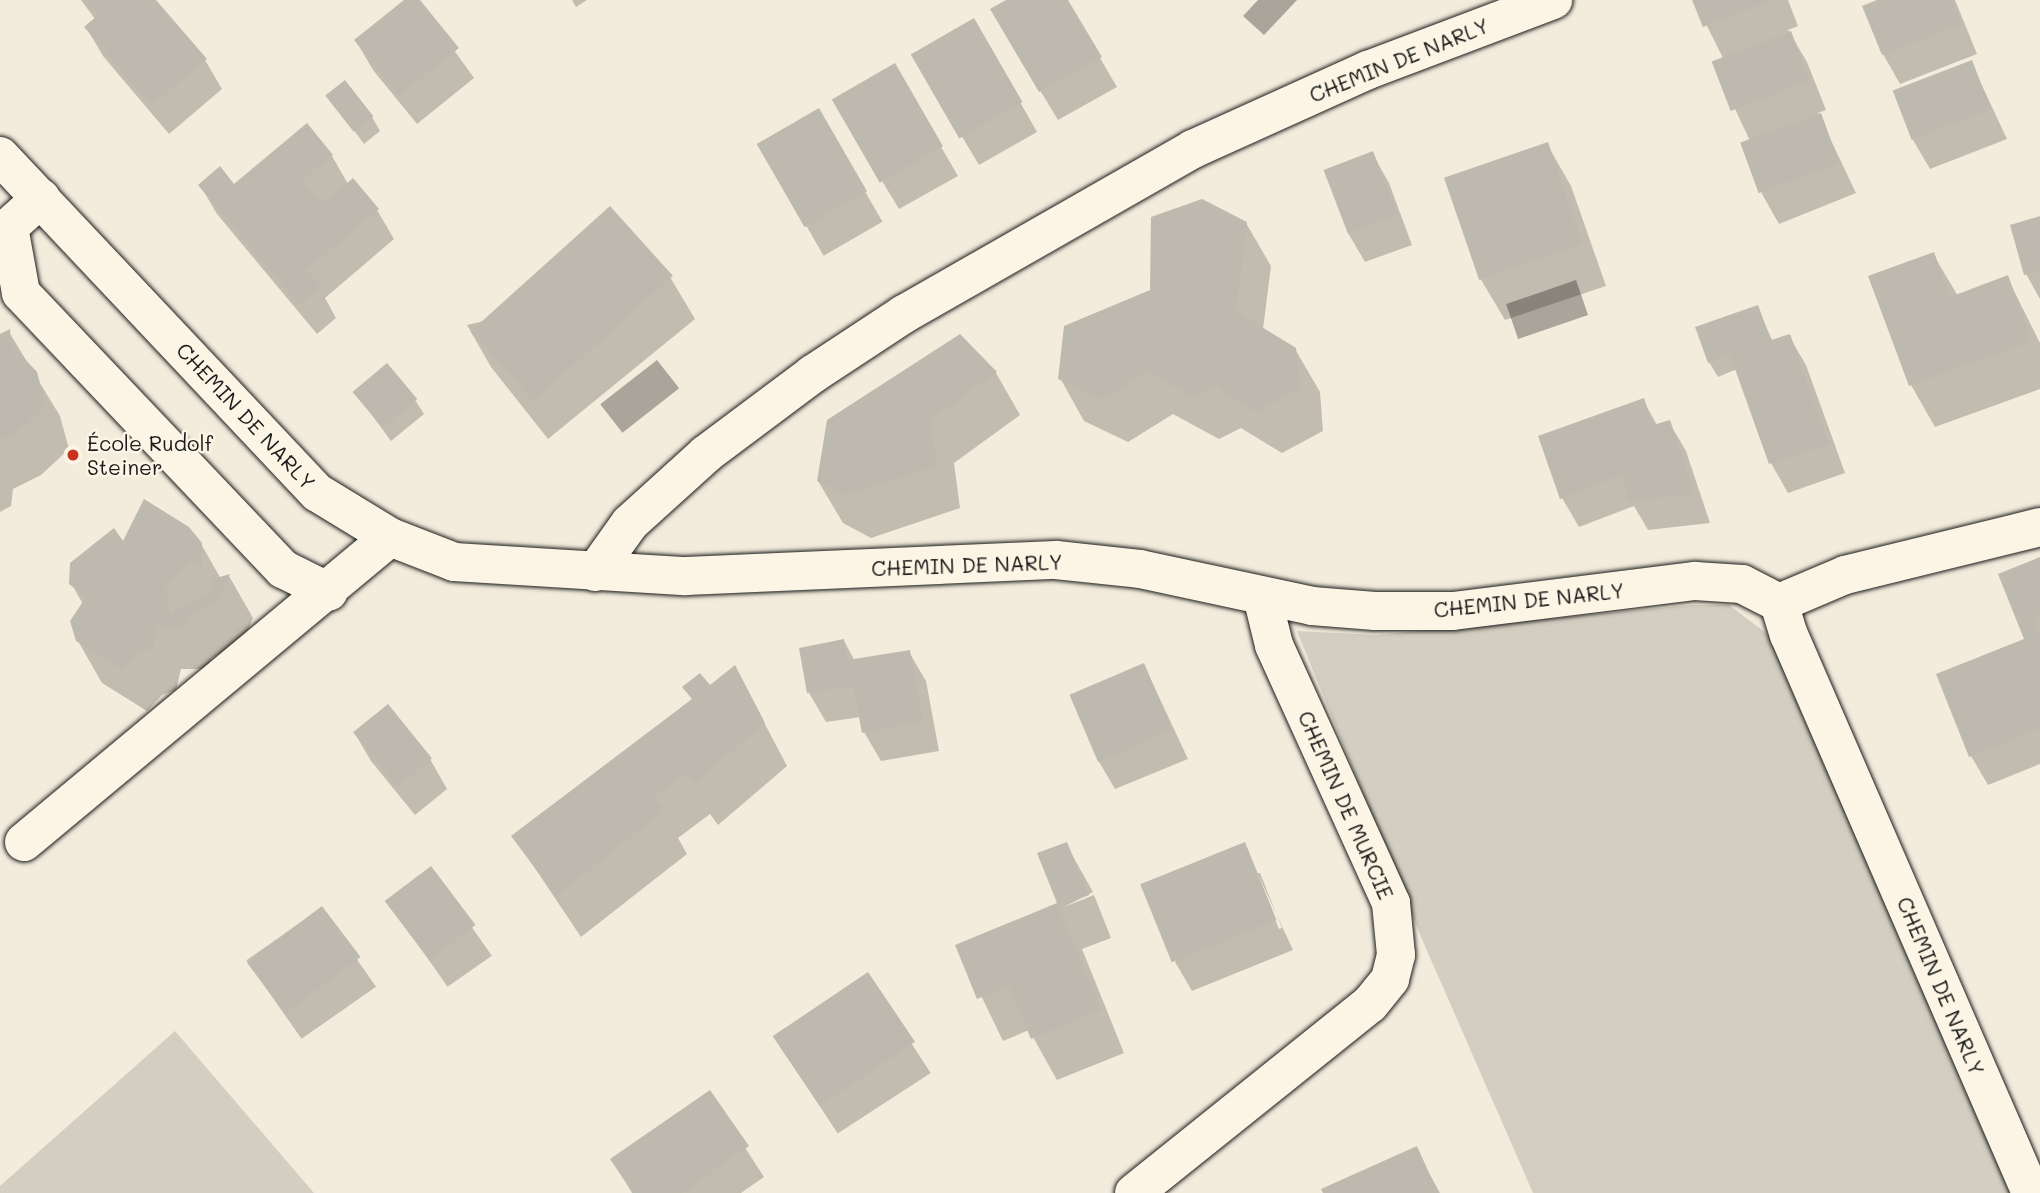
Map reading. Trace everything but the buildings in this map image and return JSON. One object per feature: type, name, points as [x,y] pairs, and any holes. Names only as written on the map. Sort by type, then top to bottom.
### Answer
[{"type":"street","name":"CHEMIN DE NARLY","points":[[595,572],[630,523],[706,454],[813,374],[904,314],[1194,149],[1368,70],[1552,0]]},
{"type":"street","name":"CHEMIN DE NARLY","points":[[0,156],[291,468],[351,516],[390,537],[454,562],[595,572],[779,575],[935,562],[1056,560],[1140,569],[1262,596],[1375,611],[1453,611],[1695,580],[1742,584],[1779,603],[1788,635],[2031,1193]]},
{"type":"street","points":[[41,198],[9,227],[21,293],[283,569],[329,592]]},
{"type":"street","points":[[1779,603],[1845,575],[2040,527]]},
{"type":"street","points":[[24,842],[329,592],[390,537]]},
{"type":"street","name":"CHEMIN DE MURCIE","points":[[1134,1193],[1370,1004],[1390,979],[1396,955],[1391,902],[1274,645],[1262,596]]},
{"type":"shaded area","points":[[1258,0],[1297,0],[1264,35],[1243,16]]},
{"type":"shaded area","points":[[1576,280],[1588,315],[1518,339],[1506,304]]},
{"type":"shaded area","points":[[657,360],[679,388],[622,433],[600,404]]},
{"type":"shaded area","points":[[1692,605],[1729,605],[1770,636],[2010,1193],[1533,1193],[1421,937],[1297,631],[1377,635]]},
{"type":"shaded area","points":[[175,1031],[314,1193],[0,1193],[0,1186]]},
{"type":"place","name":"École Rudolf Steiner","points":[[73,455]]}]
